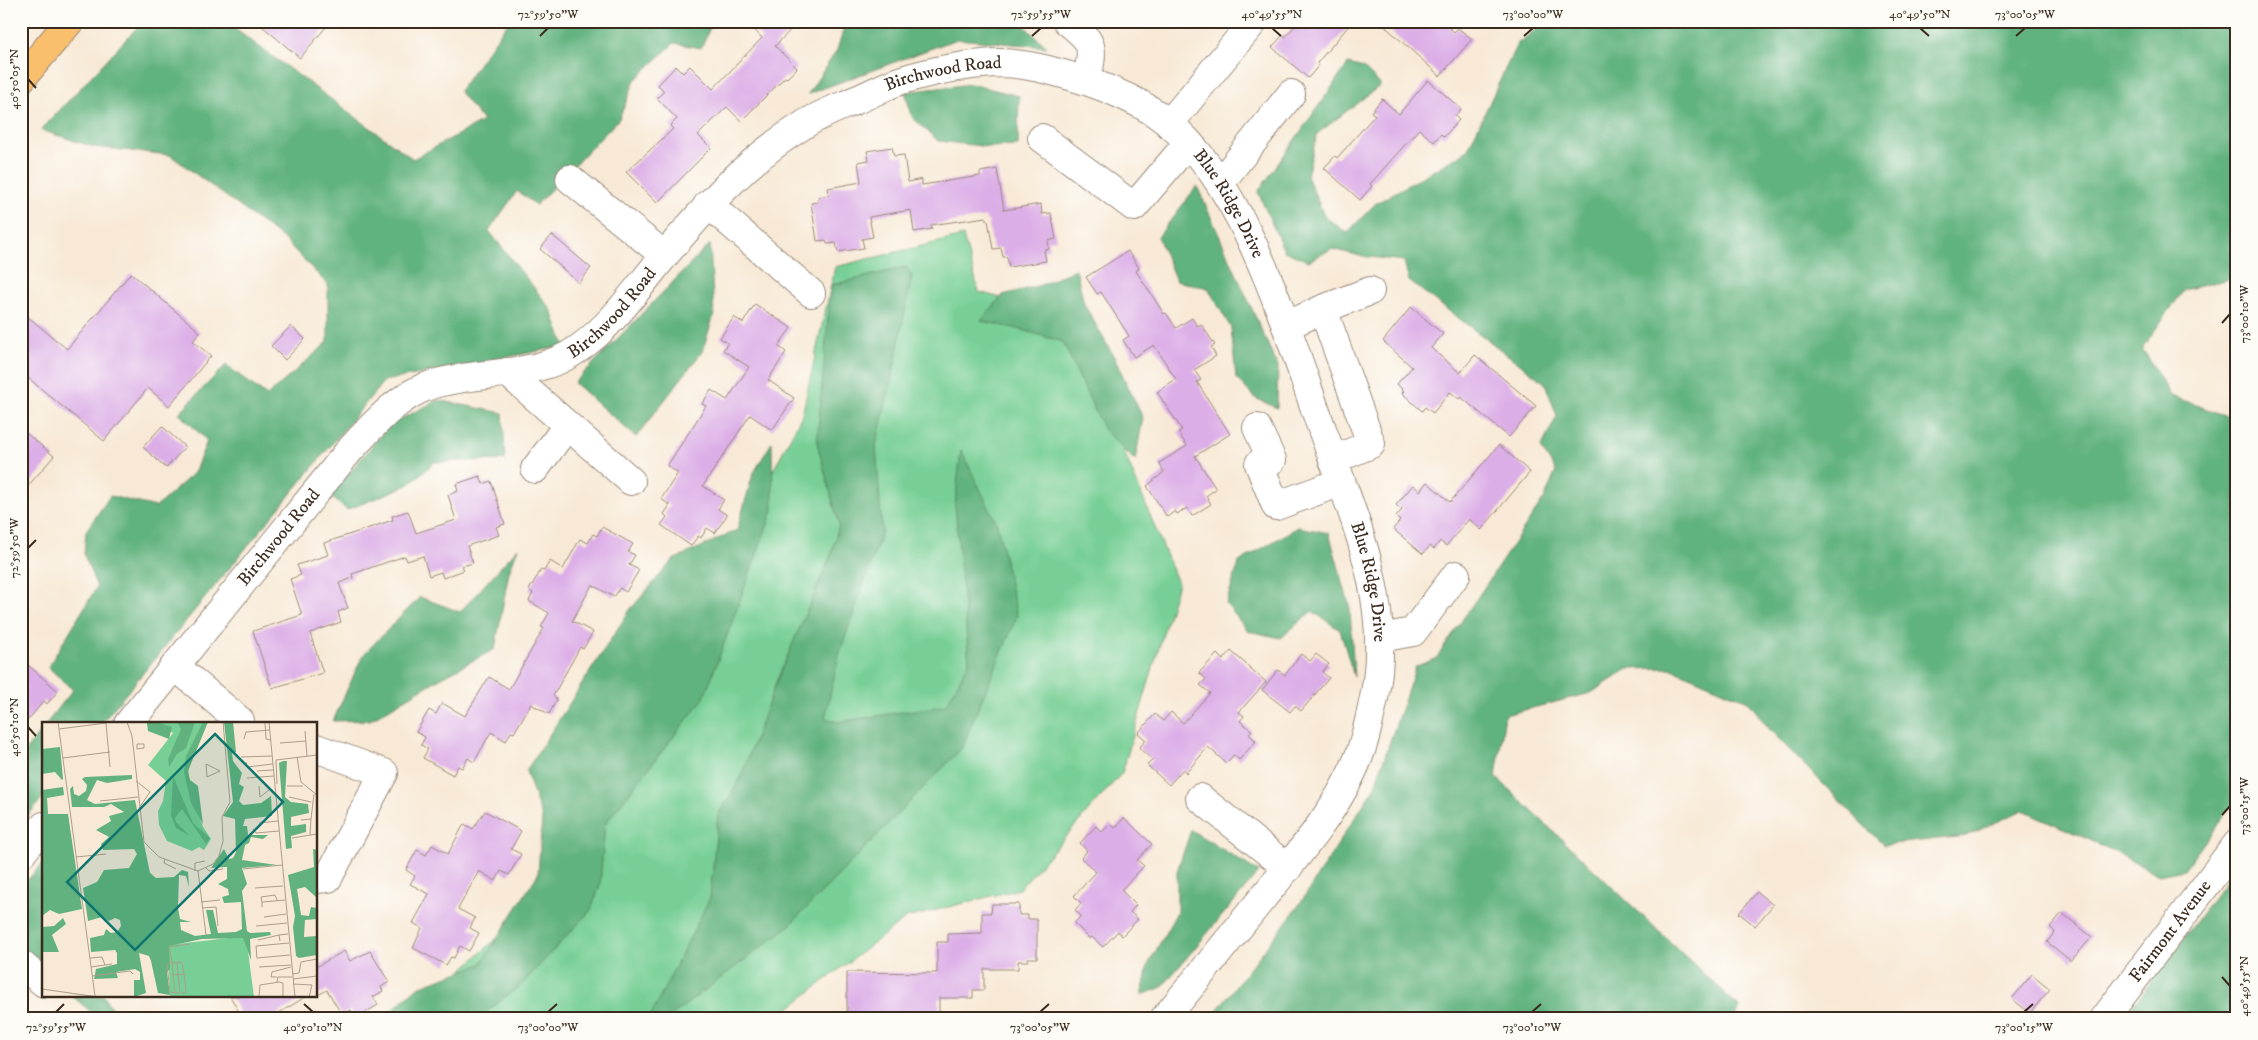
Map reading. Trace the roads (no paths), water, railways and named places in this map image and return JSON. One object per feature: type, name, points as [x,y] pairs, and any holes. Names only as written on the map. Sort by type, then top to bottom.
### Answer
[{"type":"main road","points":[[21,79],[70,21]]},
{"type":"street","points":[[1067,21],[1086,36],[1092,47],[1087,82]]},
{"type":"street","points":[[1170,124],[1254,21]]},
{"type":"street","name":"Birchwood Road","points":[[130,722],[350,451],[387,412],[400,401],[429,385],[544,365],[566,357],[580,348],[614,316],[708,204],[753,162],[804,124],[898,81],[951,69],[1003,63],[1056,72],[1087,82],[1147,108],[1170,124]]},
{"type":"street","points":[[1220,183],[1291,94]]},
{"type":"street","name":"Blue Ridge Drive","points":[[1164,1019],[1288,868],[1330,812],[1359,756],[1375,694],[1380,638],[1374,584],[1358,525],[1286,326],[1243,223],[1220,183],[1170,124]]},
{"type":"street","points":[[1042,138],[1134,207],[1188,143]]},
{"type":"street","points":[[570,179],[664,256]]},
{"type":"street","points":[[708,204],[810,293]]},
{"type":"street","points":[[1286,326],[1323,308],[1370,291]]},
{"type":"street","points":[[1257,428],[1272,460],[1259,464],[1276,506],[1337,471],[1371,444],[1323,308]]},
{"type":"street","points":[[507,372],[631,481]]},
{"type":"street","points":[[535,469],[567,426]]},
{"type":"street","points":[[1380,638],[1413,632],[1456,575]]},
{"type":"street","points":[[175,666],[242,722]]},
{"type":"street","points":[[318,749],[384,773],[328,878],[318,879]]},
{"type":"street","points":[[1200,798],[1288,868]]},
{"type":"street","points":[[21,854],[42,828]]},
{"type":"street","name":"Fairmont Avenue","points":[[2104,1019],[2237,844]]},
{"type":"street","points":[[21,964],[42,981]]}]
